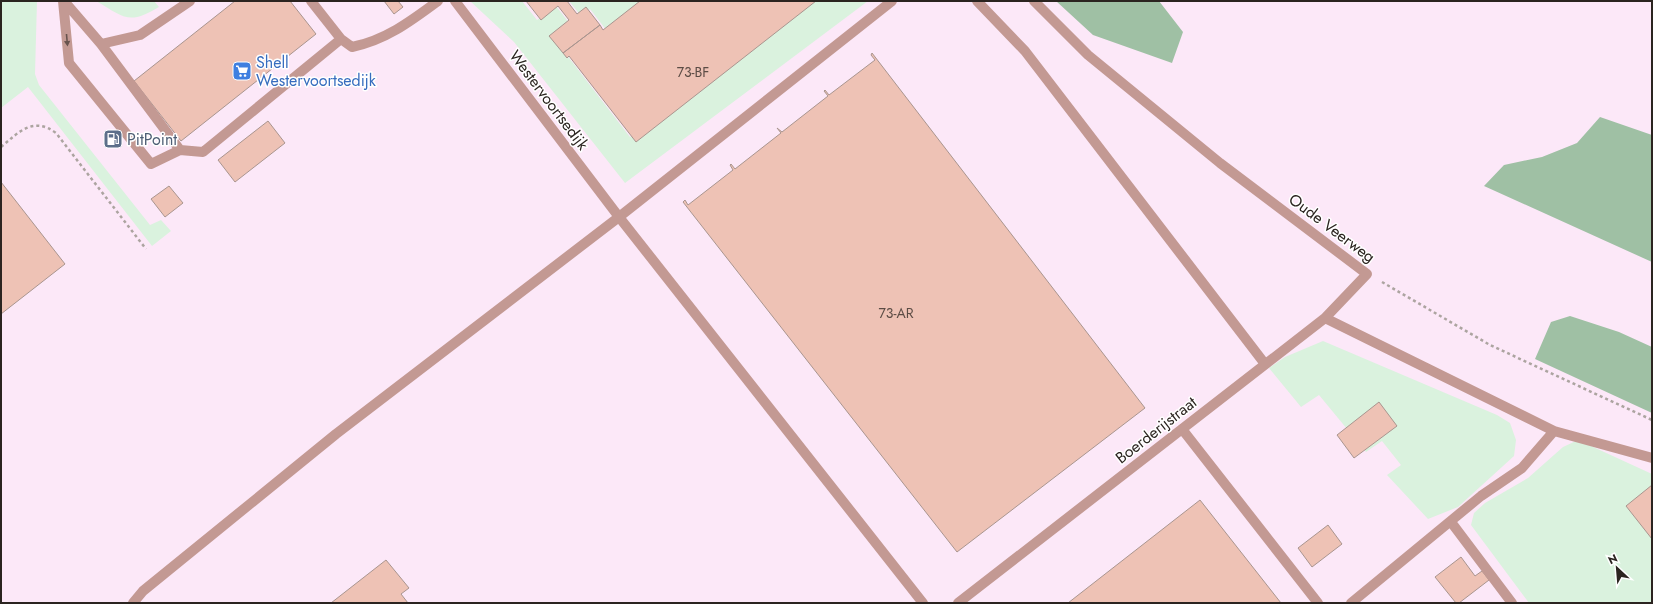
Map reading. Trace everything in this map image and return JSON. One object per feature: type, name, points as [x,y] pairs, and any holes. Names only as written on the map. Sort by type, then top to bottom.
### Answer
[{"type":"street","points":[[64,1],[101,44],[180,150]]},
{"type":"street","points":[[64,1],[69,63],[151,164],[180,150],[203,152],[341,39]]},
{"type":"street","points":[[101,44],[140,35],[190,1]]},
{"type":"street","points":[[311,1],[341,39],[352,47],[369,44],[401,29],[438,1]]},
{"type":"street","name":"Westervoortsedijk","points":[[455,1],[619,217],[924,603]]},
{"type":"street","points":[[133,603],[143,591],[336,434],[619,217],[892,1]]},
{"type":"street","points":[[977,1],[1025,51],[1265,364]]},
{"type":"street","name":"Oude Veerweg","points":[[1034,1],[1088,55],[1220,163],[1367,274]]},
{"type":"street","name":"Boerderijstraat","points":[[958,603],[1325,318],[1367,274]]},
{"type":"street","points":[[1325,318],[1554,431],[1652,458]]},
{"type":"street","points":[[1182,429],[1318,603]]},
{"type":"street","points":[[1351,603],[1481,496],[1522,468],[1554,431]]},
{"type":"street","points":[[1451,522],[1512,603]]},
{"type":"path","points":[[1,147],[21,131],[29,127],[42,126],[49,128],[56,133],[146,249]]},
{"type":"path","name":"Oude Veerweg","points":[[1367,274],[1490,345],[1652,420]]},
{"type":"shaded area","points":[[1,1],[1652,1],[1652,603],[1,603]]},
{"type":"green space","points":[[1,1],[37,1],[35,74],[39,85],[150,225],[161,220],[171,231],[152,246],[28,87],[1,108]]},
{"type":"green space","points":[[96,1],[154,1],[159,7],[141,16],[127,17],[114,12]]},
{"type":"green space","points":[[470,1],[522,1],[537,20],[556,6],[570,24],[553,37],[630,137],[808,1],[868,1],[625,183],[514,42]]},
{"type":"green space","points":[[569,1],[647,1],[607,31],[590,9],[581,16]]},
{"type":"green space","points":[[1056,1],[1159,1],[1183,32],[1172,63],[1093,35]]},
{"type":"green space","points":[[1600,117],[1652,135],[1652,262],[1484,186],[1504,165],[1542,157],[1577,143]]},
{"type":"green space","points":[[1570,316],[1619,332],[1652,347],[1652,413],[1535,359],[1551,322]]},
{"type":"green space","points":[[1323,341],[1497,415],[1510,423],[1516,440],[1514,456],[1458,507],[1428,519],[1387,475],[1401,465],[1382,441],[1366,452],[1319,395],[1301,407],[1269,368],[1285,357]]},
{"type":"green space","points":[[1578,440],[1652,474],[1652,603],[1529,603],[1471,525],[1474,513],[1485,503],[1528,478],[1563,447]]},
{"type":"building","points":[[235,1],[290,1],[316,34],[181,141],[134,81]]},
{"type":"building","points":[[384,1],[398,1],[403,7],[394,14]]},
{"type":"building","points":[[526,1],[567,1],[577,14],[586,7],[600,25],[563,53],[549,36],[569,20],[558,6],[541,20]]},
{"type":"building","points":[[640,1],[816,1],[636,142],[569,56],[567,58],[563,53],[600,25],[603,30]]},
{"type":"building","points":[[872,53],[1145,408],[957,552],[683,202],[685,200],[688,205],[733,170],[730,165],[731,164],[735,169],[781,133],[777,128],[782,132],[828,96],[824,91],[825,90],[829,95],[875,60],[871,55]]},
{"type":"building","points":[[268,121],[285,143],[235,182],[218,160]]},
{"type":"building","points":[[1,182],[65,264],[1,314]]},
{"type":"building","points":[[169,186],[183,203],[165,217],[151,199]]},
{"type":"building","points":[[1379,402],[1397,426],[1354,458],[1337,435]]},
{"type":"building","points":[[1652,485],[1652,539],[1626,506]]},
{"type":"building","points":[[1200,500],[1281,603],[1068,603]]},
{"type":"building","points":[[1328,525],[1342,544],[1312,567],[1298,548]]},
{"type":"building","points":[[1461,557],[1475,576],[1482,571],[1489,580],[1459,603],[1456,603],[1435,577]]},
{"type":"building","points":[[386,560],[409,588],[401,594],[408,603],[331,603]]},
{"type":"place","name":"Shell Westervoortsedijk","points":[[242,71]]},
{"type":"place","name":"PitPoint","points":[[113,139]]}]
